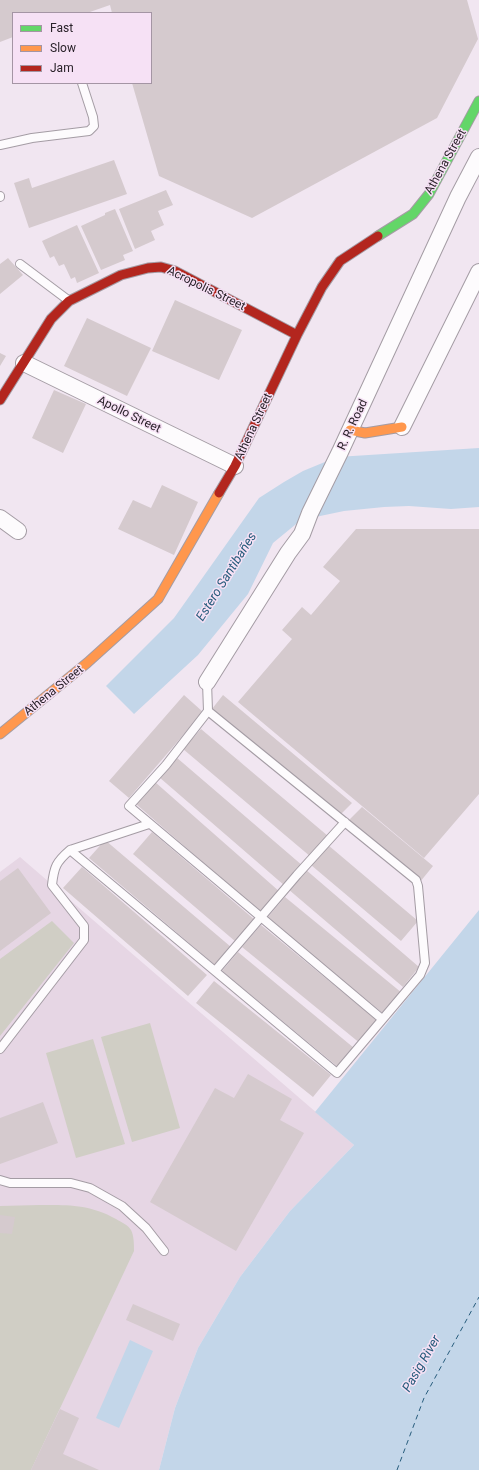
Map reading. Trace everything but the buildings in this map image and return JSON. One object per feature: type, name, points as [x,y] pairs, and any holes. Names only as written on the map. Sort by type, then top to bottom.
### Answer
[{"type":"street","name":"Athena Street","points":[[0,734],[87,663],[158,599],[235,466],[297,335],[322,287],[340,262],[358,248],[413,214],[430,194],[479,101]]},
{"type":"street","name":"R. R. Road","points":[[207,682],[288,553],[302,534],[318,496],[340,452],[458,197],[479,157]]},
{"type":"street","name":"Acropolis Street","points":[[0,400],[51,319],[69,301],[121,275],[148,268],[162,267],[191,279],[297,335]]},
{"type":"street","points":[[350,430],[365,433],[402,427],[479,272]]},
{"type":"street","name":"Apollo Street","points":[[24,363],[235,466]]},
{"type":"street","points":[[0,518],[18,531]]},
{"type":"lane","points":[[0,145],[32,138],[89,131],[94,126],[93,117],[82,84]]},
{"type":"lane","points":[[20,264],[69,301]]},
{"type":"lane","points":[[207,682],[208,711],[167,766],[129,806],[382,1019]]},
{"type":"lane","points":[[70,850],[337,1073],[382,1019],[425,963],[418,886],[416,880],[208,711]]},
{"type":"lane","points":[[215,971],[262,918],[297,875],[345,822]]},
{"type":"lane","points":[[0,1049],[84,940],[84,926],[52,885],[54,870],[60,858],[70,850],[150,824]]},
{"type":"lane","points":[[0,1180],[10,1183],[71,1183],[90,1188],[122,1206],[146,1228],[164,1251]]},
{"type":"shaded area","points":[[20,857],[354,1145],[290,1211],[240,1277],[198,1348],[175,1408],[159,1470],[0,1470],[0,872]]},
{"type":"shaded area","points":[[52,921],[74,943],[0,1036],[0,959]]},
{"type":"shaded area","points":[[150,1023],[180,1128],[132,1142],[101,1037]]},
{"type":"shaded area","points":[[93,1039],[125,1144],[76,1158],[46,1053]]},
{"type":"shaded area","points":[[0,1206],[78,1206],[97,1210],[106,1214],[130,1228],[133,1237],[134,1251],[31,1470],[0,1470]]},
{"type":"water","name":"Estero Santibañes","points":[[479,448],[479,507],[451,509],[409,506],[384,507],[344,511],[301,520],[273,543],[248,594],[198,655],[134,714],[106,686],[174,618],[259,498],[284,482],[303,471],[337,457]]},
{"type":"water","name":"Pasig River","points":[[479,910],[479,1470],[159,1470],[175,1408],[198,1348],[240,1277],[290,1211],[354,1145],[315,1112]]},
{"type":"water","points":[[130,1340],[153,1351],[119,1428],[96,1418]]},
{"type":"ferry route","points":[[397,1470],[424,1398],[479,1297]]},
{"type":"traffic: fast","points":[[378,236],[413,214],[429,194],[479,101]]},
{"type":"traffic: slow","points":[[350,430],[365,433],[402,427]]},
{"type":"traffic: slow","points":[[0,734],[87,663],[158,599],[219,493]]},
{"type":"traffic: jam","points":[[219,493],[235,466],[297,335],[322,287],[340,261],[378,236]]},
{"type":"traffic: jam","points":[[0,400],[51,319],[69,301],[121,275],[148,268],[161,267],[175,271],[297,335]]}]
